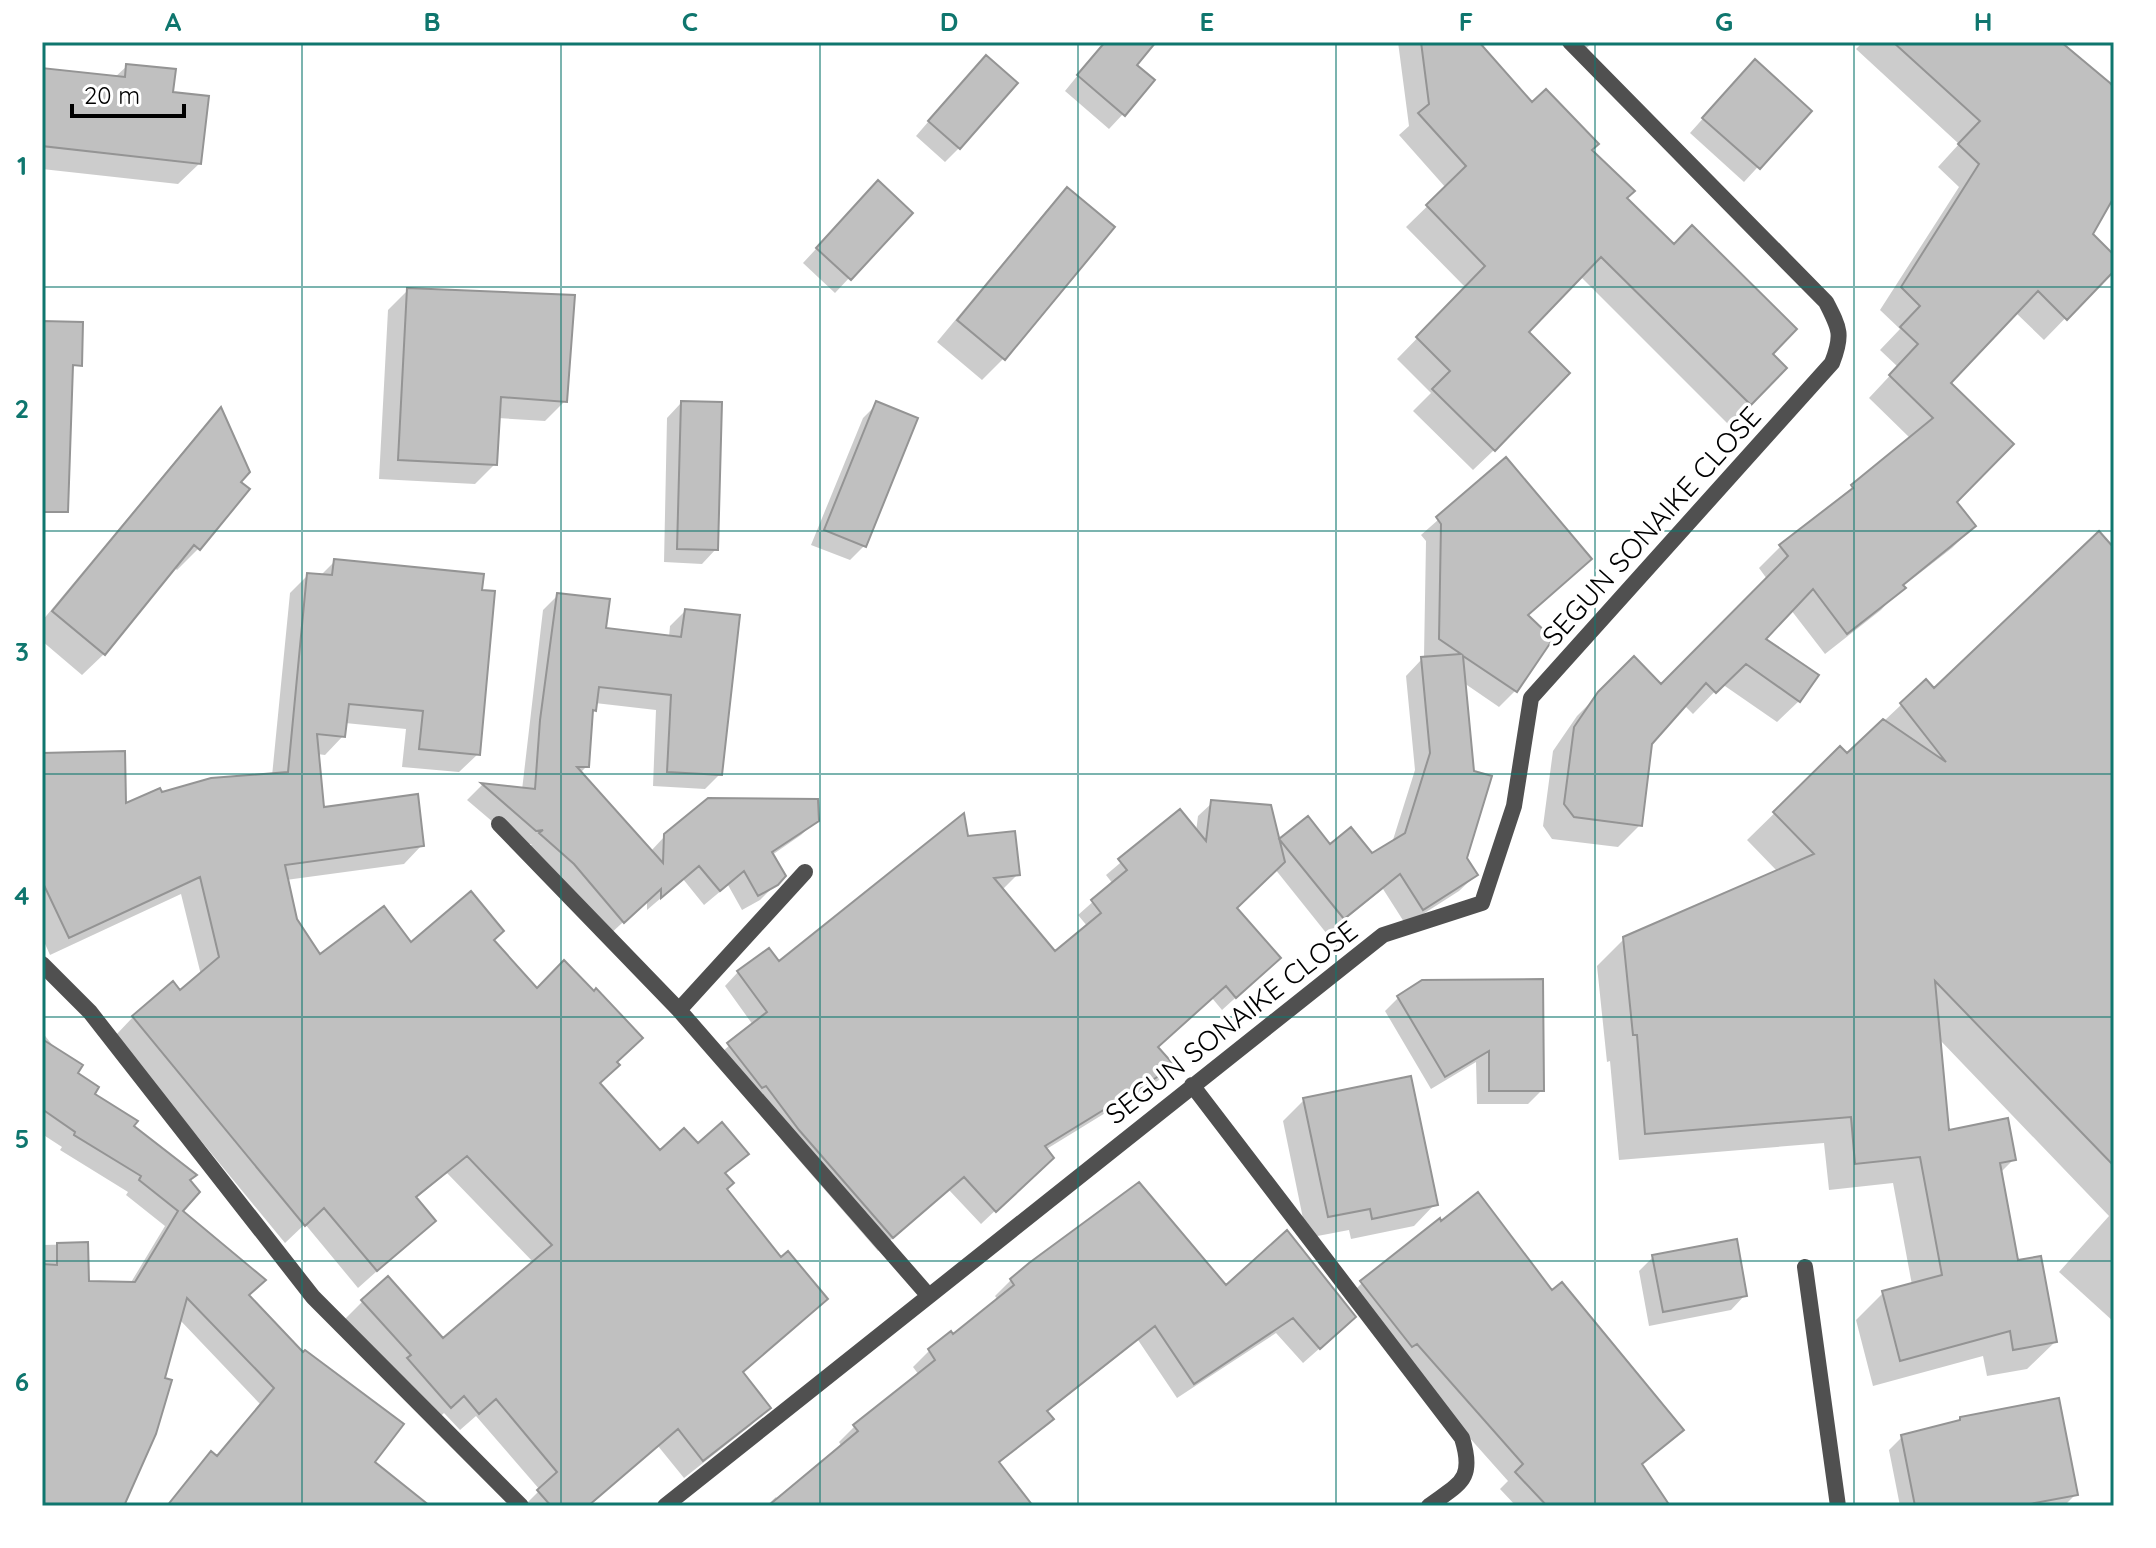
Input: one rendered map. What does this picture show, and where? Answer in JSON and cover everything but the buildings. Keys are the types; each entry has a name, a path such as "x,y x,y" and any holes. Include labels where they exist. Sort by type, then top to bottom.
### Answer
{"street":[{"name":"SEGUN SONAIKE CLOSE","path":"665,1506 1383,935 1482,903 1514,806 1531,698 1832,363 1840,343 1837,323 1826,302 1570,42"},
{"path":"499,824 679,1010 928,1295"},
{"path":"679,1010 805,872"},
{"path":"42,964 90,1012 313,1297 521,1506"},
{"path":"1192,1085 1462,1438 1467,1454 1467,1470 1460,1483 1429,1506"},
{"path":"1805,1267 1838,1506"}]}
